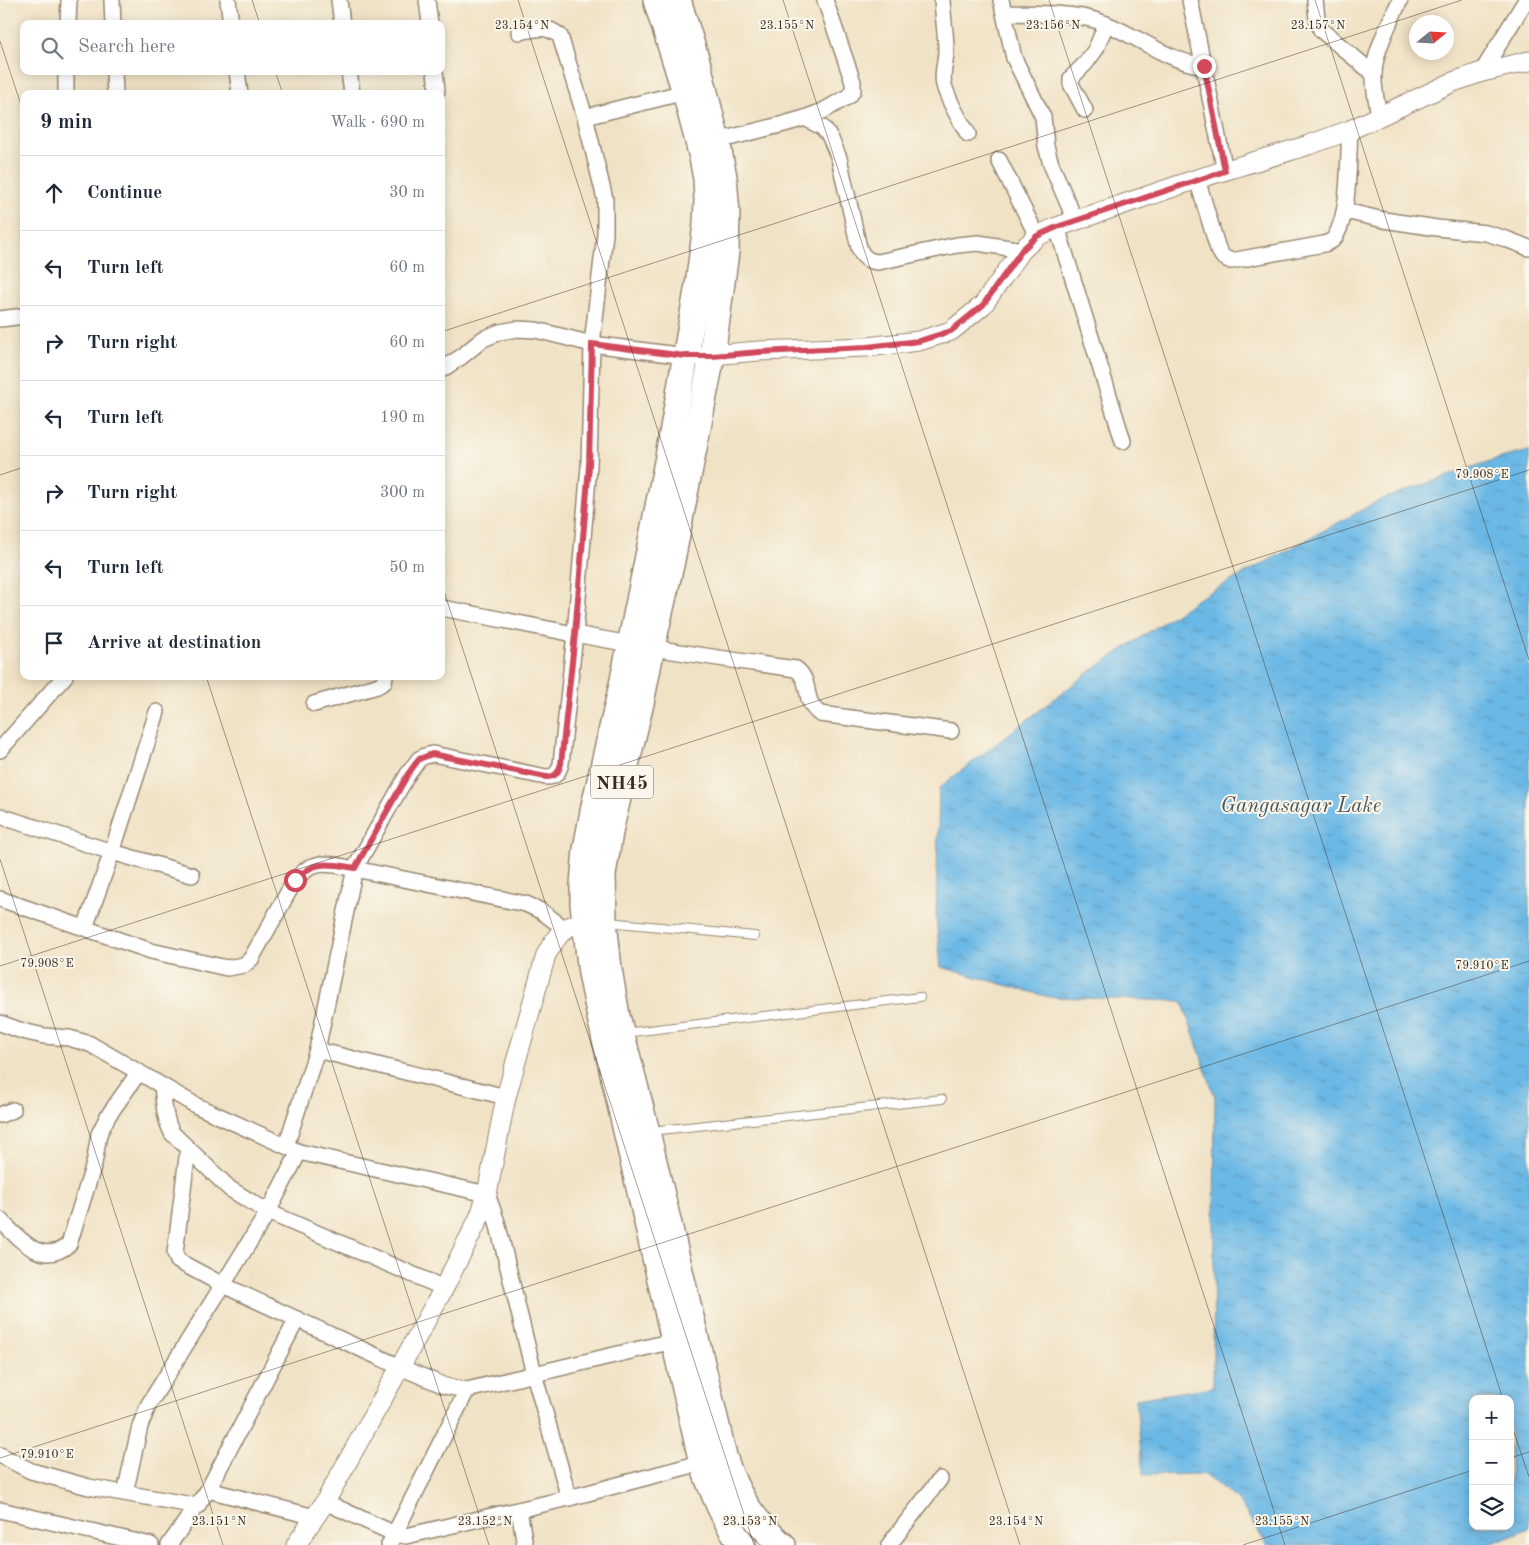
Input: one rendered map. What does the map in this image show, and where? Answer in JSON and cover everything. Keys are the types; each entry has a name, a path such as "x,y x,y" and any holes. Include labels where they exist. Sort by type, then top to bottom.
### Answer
{"highway":[{"name":"NH45","path":"641,645 668,458 698,285 706,225 707,200 702,157 685,92 656,0"},
{"name":"NH45","path":"678,0 699,68 724,177 726,252 712,356 672,564 641,645 622,685 594,806 586,850 583,885 584,924 600,1017 673,1341 713,1460 730,1476 742,1500 755,1518 783,1545"},
{"name":"NH45","path":"584,924 610,978 621,1034 647,1132 713,1460 715,1499 735,1543"}],"street":[{"path":"68,20 69,0"},
{"path":"112,0 113,20"},
{"path":"228,0 230,20"},
{"path":"339,0 342,20"},
{"path":"427,0 430,20"},
{"path":"717,141 805,118 823,111 849,96 853,90 854,82 825,0"},
{"path":"942,0 946,50 942,74 943,84 949,101 968,134"},
{"path":"1190,0 1225,171"},
{"path":"1315,0 1317,18 1321,30 1374,74"},
{"path":"1379,116 1374,74 1376,60 1400,0"},
{"path":"1482,72 1526,0"},
{"path":"1075,220 1051,164 1046,146 1043,117 1014,58 1003,6 1079,16 1106,24 1175,59 1204,66"},
{"path":"1085,110 1071,84 1071,78 1096,49 1106,24"},
{"path":"125,1493 140,1426 149,1404 268,1212 292,1149 317,1050 355,868 408,774 419,759 432,754 546,777 552,777 558,773 561,764 575,634 589,466 592,344 605,234 605,199 584,117 560,36 552,30 543,28 519,32"},
{"path":"445,367 483,339 500,332 517,329 536,330 592,344 685,356 867,347 919,341 951,331 983,305 1022,250 1037,236 1075,220 1350,130 1453,82 1482,72 1529,61"},
{"path":"66,75 66,90"},
{"path":"114,75 115,90"},
{"path":"238,75 239,90"},
{"path":"350,75 351,90"},
{"path":"435,75 437,90"},
{"path":"584,117 685,92"},
{"path":"805,118 823,128 830,137 839,158 859,248 862,256 869,261 878,262 957,245 978,243 1022,250"},
{"path":"1197,179 1218,249 1223,257 1231,261 1331,242 1336,236 1345,211 1350,130"},
{"path":"999,160 1037,236"},
{"path":"1345,211 1402,222 1486,233 1529,248"},
{"path":"1057,227 1123,441"},
{"path":"0,319 20,316"},
{"path":"445,609 575,634 796,670 802,674 812,708 820,714 951,731"},
{"path":"0,750 61,680"},
{"path":"314,704 377,686 384,680"},
{"path":"85,928 158,712"},
{"path":"0,816 192,876"},
{"path":"0,899 151,951 227,968 244,965 251,959 295,880 302,872 321,864 355,868 526,904 541,911 584,924"},
{"path":"296,1545 320,1510 400,1367 444,1288 480,1216 488,1194 506,1097 546,955 555,938 584,924"},
{"path":"0,1023 29,1033 69,1038 90,1044 196,1106 292,1149 488,1194"},
{"path":"317,1050 506,1097"},
{"path":"0,1220 28,1246 39,1252 55,1253 61,1251 69,1244 94,1164 100,1134 108,1116 139,1072"},
{"path":"162,1086 167,1123 172,1133 230,1190 268,1212 444,1288"},
{"path":"188,1149 175,1253 178,1261 297,1319 400,1367 446,1386 467,1390 673,1341"},
{"path":"488,1194 497,1222 534,1374 568,1498"},
{"path":"169,1545 208,1490 297,1319"},
{"path":"400,1540 467,1390"},
{"path":"0,1455 31,1471 89,1487 198,1506"},
{"path":"208,1490 320,1510 400,1540 713,1460"},
{"path":"889,1545 940,1479"},
{"path":"0,1510 151,1545"},
{"path":"518,1510 524,1545"}],"lane":[{"path":"584,924 755,936"},
{"path":"621,1034 920,997"},
{"path":"647,1132 942,1099"}],"water":[{"name":"Gangasagar Lake","path":"1529,451 1529,1528 1488,1545 1267,1545 1238,1500 1204,1474 1143,1475 1136,1399 1213,1387 1215,1097 1182,1001 1049,997 941,967 936,917 939,788 1088,673 1196,600 1380,500 1493,460"}],"route":[{"path":"295,880 302,872 321,864 355,868 408,774 419,759 425,756 432,754 546,777 552,777 558,773 561,764 575,634 589,466 592,344 685,356 712,356 867,347 919,341 951,331 983,305 1008,267 1037,236 1057,227 1225,171 1204,66"}]}
